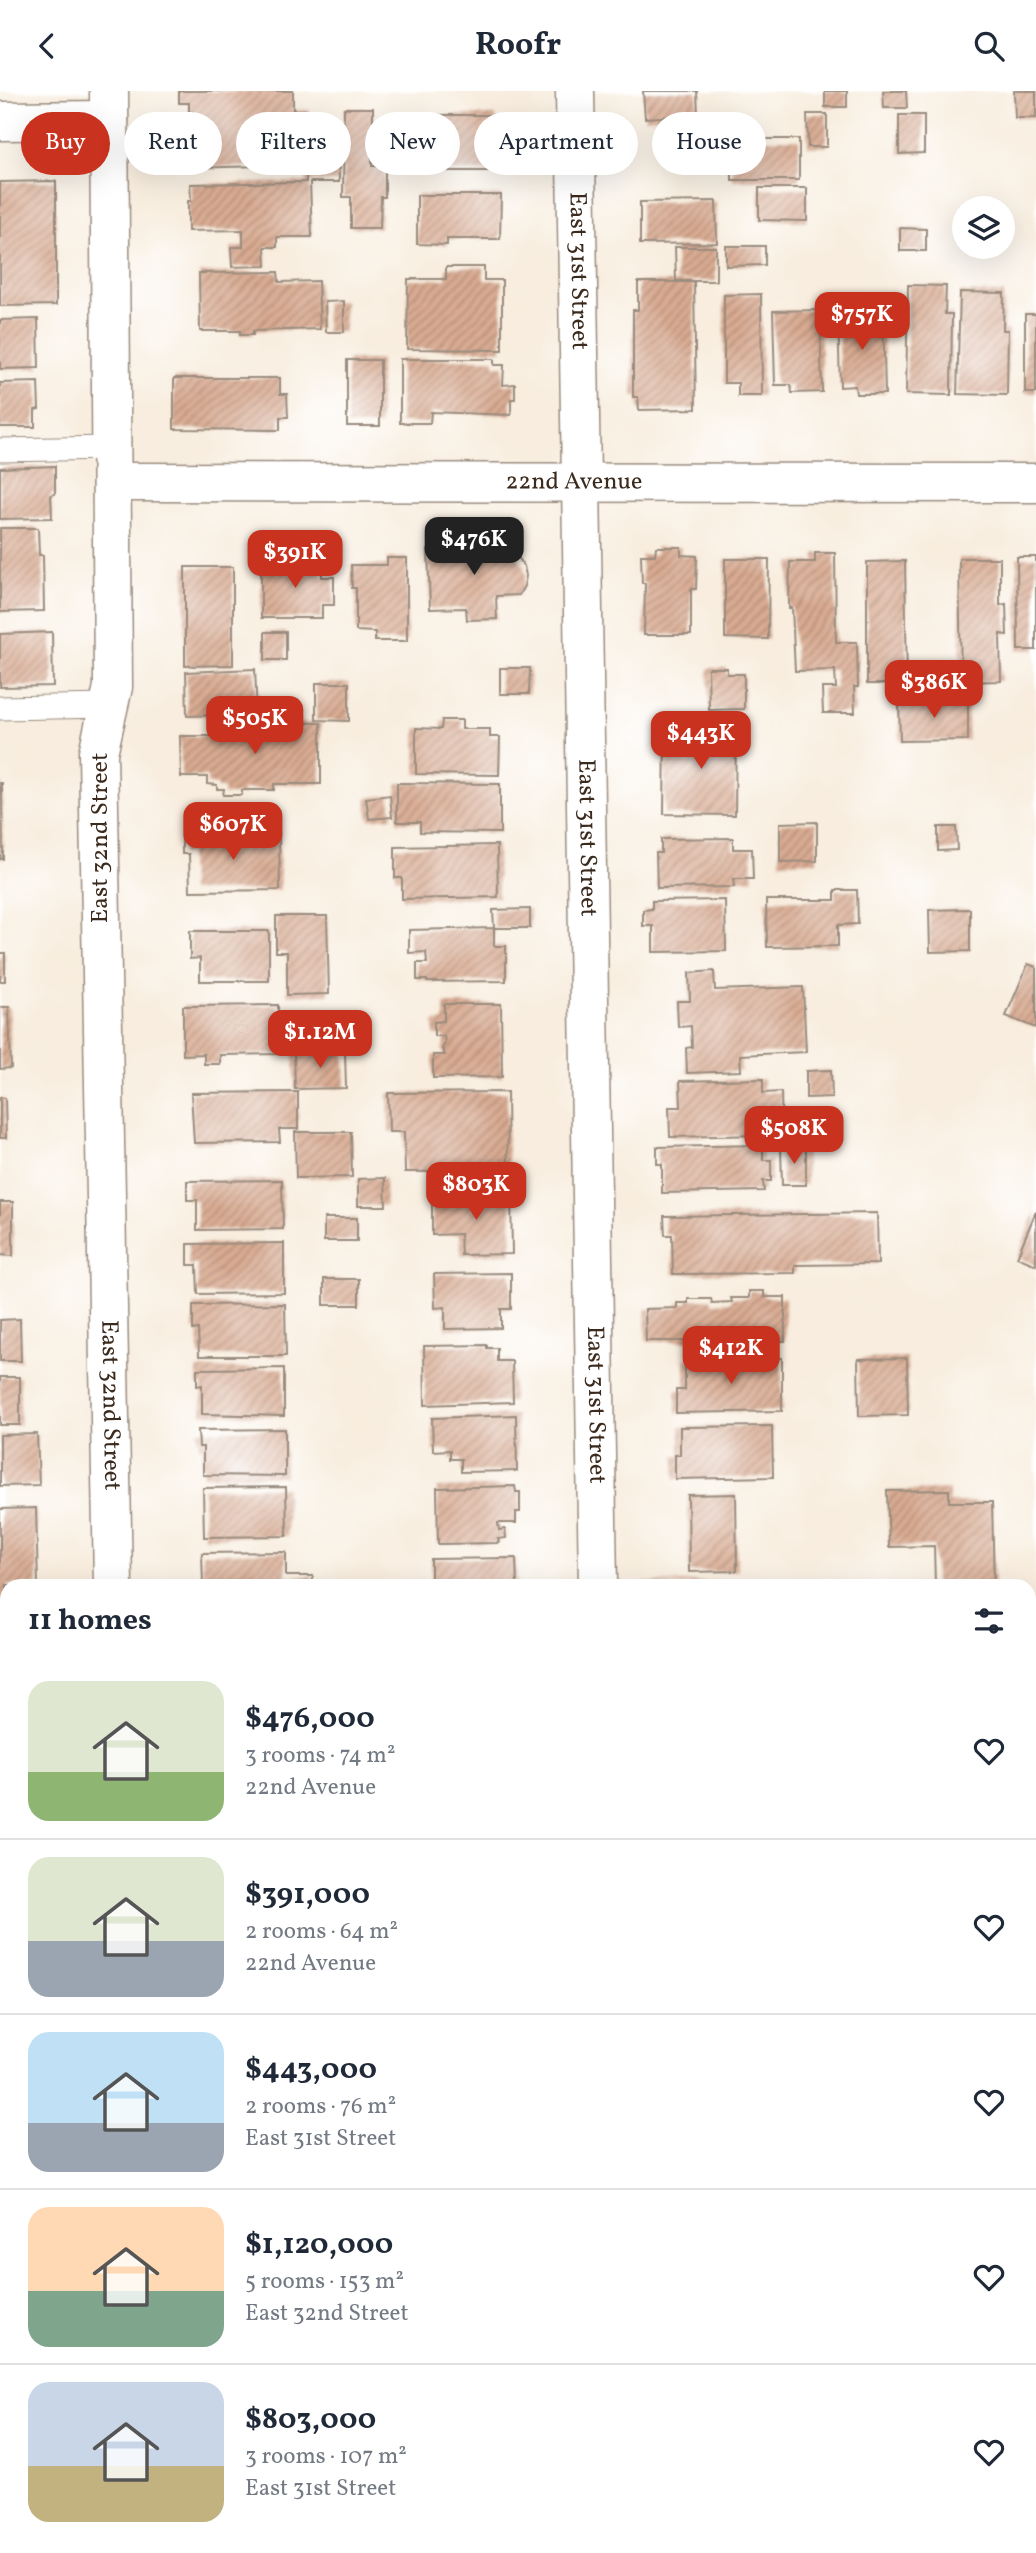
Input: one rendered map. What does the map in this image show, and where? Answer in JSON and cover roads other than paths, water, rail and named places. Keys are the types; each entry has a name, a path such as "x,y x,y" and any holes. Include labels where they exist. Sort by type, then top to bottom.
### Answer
{"street":[{"name":"East 31st Street","path":"575,91 598,1579"},
{"path":"0,121 109,105"},
{"name":"East 32nd Street","path":"109,105 113,687 98,753 113,1579"},
{"name":"22nd Avenue","path":"112,465 581,483 1036,482"}],"lane":[{"path":"0,450 112,465"},
{"path":"0,708 109,706"}]}
